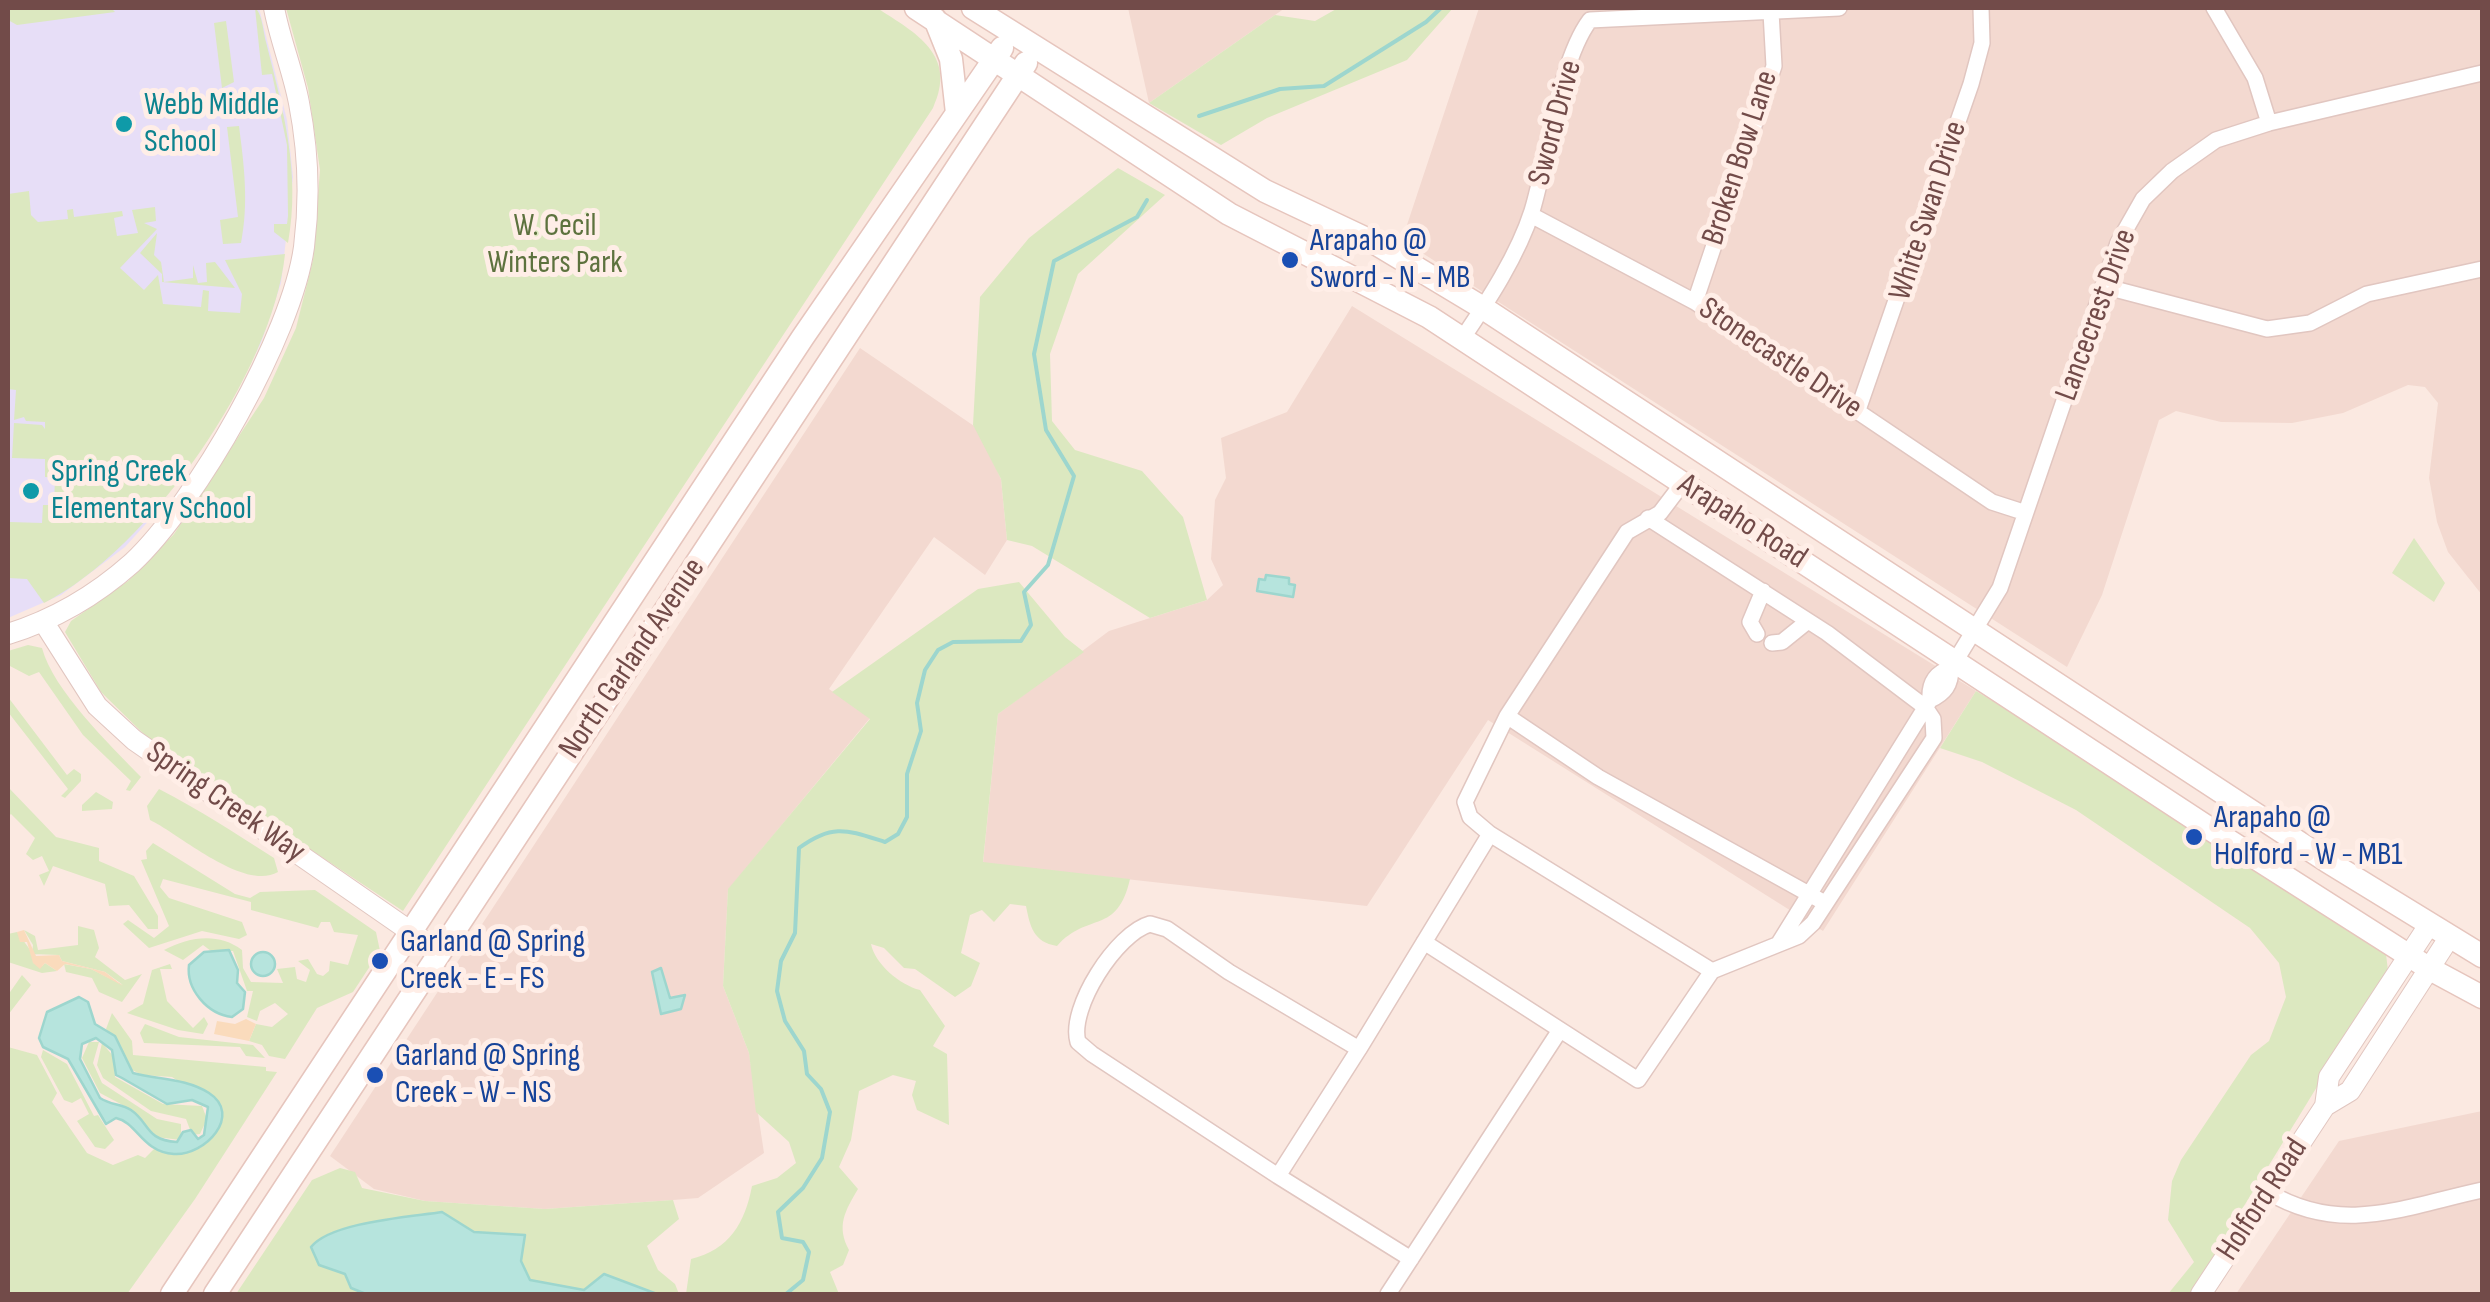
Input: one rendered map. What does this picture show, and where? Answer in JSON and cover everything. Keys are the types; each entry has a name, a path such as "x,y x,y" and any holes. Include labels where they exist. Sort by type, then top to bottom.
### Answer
{"main road":[{"path":"973,8 1036,48"},
{"path":"925,13 995,58"},
{"path":"925,13 952,59 956,112"},
{"name":"North Garland Avenue","path":"172,1294 1012,33"},
{"name":"North Garland Avenue","path":"215,1294 1036,48"},
{"name":"Arapaho Road","path":"1036,48 1265,191 1375,242 1483,308 2428,925 2482,956"},
{"name":"Arapaho Road","path":"995,58 1229,214 1360,278 1462,339 2409,956 2482,997"}],"street":[{"path":"8,634 43,621 90,594 150,544 245,403 286,316 304,248 306,157 299,100 274,8"},
{"name":"Sword Drive","path":"1462,339 1483,308 1531,215 1565,84 1582,31 1590,20 1839,8"},
{"name":"White Swan Drive","path":"1858,410 1971,84 1982,43 1981,8"},
{"path":"2214,8 2255,78 2269,123"},
{"name":"Broken Bow Lane","path":"1695,302 1774,66 1772,12"},
{"name":"Lancecrest Drive","path":"1956,660 2000,588 2118,243 2143,199 2172,170 2216,140 2269,123 2482,74"},
{"name":"Stonecastle Drive","path":"1531,215 1695,302 1992,502 2023,512"},
{"path":"2104,286 2267,328 2310,323 2366,294 2482,268"},
{"path":"1682,484 1660,512 1627,532 1507,716 1465,802 1470,817 1490,834 1712,971"},
{"path":"1424,942 1638,1080 1712,971 1799,936 1934,738 1928,703 1808,620 1648,518"},
{"path":"1757,634 1750,622 1763,591"},
{"path":"1772,643 1782,642 1808,620"},
{"name":"Spring Creek Way","path":"43,621 96,706 134,740 234,813 440,952"},
{"path":"1779,942 1928,703"},
{"path":"1507,716 1598,777 1825,903"},
{"path":"1278,1176 1490,834"},
{"path":"1358,1049 1228,972 1167,929 1150,924 1135,928 1121,940 1075,1017 1078,1042 1278,1176 1411,1259"},
{"name":"Holford Road","path":"2326,1106 2330,1078 2428,925"},
{"name":"Holford Road","path":"2201,1294 2326,1106 2350,1091 2449,938"},
{"path":"1388,1294 1560,1030"},
{"path":"2268,1192 2310,1214 2354,1217 2482,1190"}],"shaded area":[{"path":"8,8 259,8 287,120 293,177 281,283 261,343 231,400 153,516 125,547 61,595 8,618"},
{"path":"1128,8 1285,8 1149,103"},
{"path":"1479,8 2482,8 2482,595 2448,552 2437,522 2429,478 2438,403 2425,387 2408,385 2343,413 2292,423 2221,422 2176,411 2159,420 2102,595 2067,667 1402,240"},
{"path":"1352,306 1976,691 1823,931 1488,720 1367,906 983,863 998,714 1109,631 1207,600 1223,585 1211,559 1215,500 1226,478 1221,438 1287,412"},
{"path":"860,348 977,428 1001,479 1007,540 985,575 934,537 829,689 870,718 728,890 723,986 749,1053 764,1153 698,1198 545,1209 425,1201 374,1189 330,1156"},
{"path":"2482,1111 2482,1294 2236,1294 2339,1141"}],"green space":[{"path":"8,8 111,8 115,12 17,25 8,20"},
{"path":"255,8 262,22 288,141 292,191 288,243 274,232 274,224 287,224 287,145 272,74 262,75"},
{"name":"W. Cecil Winters Park","path":"286,8 877,8 929,48 940,74 933,108 403,911 159,749 101,692 65,632 71,621 128,581 174,534 264,398 296,328 313,260 320,170 308,88"},
{"path":"1338,8 1453,8 1407,60 1267,118 1221,145 1149,103 1275,15 1315,21"},
{"path":"226,21 234,82 222,88 214,23"},
{"path":"239,126 245,184 241,243 223,244 220,220 238,217 227,127"},
{"path":"1118,168 1165,195 1078,274 1050,354 1052,421 1075,450 1142,471 1183,517 1207,600 1150,618 1032,546 1007,540 1001,479 973,425 980,297 1029,238"},
{"path":"29,191 31,215 38,222 68,219 67,210 73,209 74,217 122,211 123,216 114,218 117,236 138,233 132,210 155,207 156,221 144,223 157,229 120,268 144,290 158,275 163,304 201,307 203,290 209,291 208,311 240,313 242,294 225,260 285,254 276,300 257,351 199,453 163,501 124,543 84,578 44,603 27,579 8,578 10,522 42,523 43,505 54,505 55,478 45,477 45,459 12,458 14,423 42,425 45,429 45,422 26,421 24,417 14,420 16,390 8,389 8,194"},
{"path":"157,233 154,255 161,262 164,282 193,278 193,265 198,283 207,282 206,263 215,262 235,288 162,282 162,274 140,253"},
{"path":"2414,538 2445,583 2434,602 2392,573"},
{"path":"1019,582 1065,637 1084,652 998,714 983,862 1130,879 1124,897 1109,916 1069,935 1057,946 1038,937 1026,906 1010,904 994,922 982,910 970,915 961,953 980,963 971,986 955,997 915,969 904,968 884,948 871,944 883,966 904,984 920,990 945,1026 933,1046 947,1054 949,1125 917,1110 912,1095 916,1081 893,1075 859,1091 851,1140 839,1167 858,1189 844,1219 843,1233 849,1250 843,1265 830,1272 839,1294 686,1294 691,1259 716,1249 733,1233 745,1212 752,1186 777,1178 796,1163 789,1142 756,1112 749,1053 723,986 728,889 870,719 832,692 978,589"},
{"path":"28,645 42,648 70,699 141,777 130,791 126,790 131,781 83,735 39,672 29,676 8,665 8,651"},
{"path":"1976,691 2080,753 2386,954 2388,971 2190,1294 2168,1294 2194,1262 2168,1220 2172,1181 2181,1160 2251,1055 2269,1041 2286,997 2279,963 2250,928 2076,810 1982,762 1940,748"},
{"path":"8,697 67,775 74,769 81,774 81,781 65,798 61,796 68,789 8,712"},
{"path":"8,787 56,837 99,848 99,861 134,876 158,916 158,929 148,929 129,905 109,906 105,884 53,866 44,886 39,875 49,871 42,856 33,860 26,854 35,838 11,814 8,817"},
{"path":"159,789 274,858 278,872 264,876 230,868 150,820 147,806"},
{"path":"96,792 113,802 112,809 82,811 82,805"},
{"path":"153,843 235,894 250,898 260,892 315,890 376,932 380,951 353,992 317,1008 285,1059 269,1056 262,1045 249,1041 256,1024 272,1027 288,1014 275,1003 260,1011 257,1021 247,1017 253,991 247,991 233,951 211,951 203,945 183,960 164,950 193,940 223,941 242,950 243,968 251,982 283,983 277,969 295,967 297,979 306,982 310,970 298,961 308,959 317,974 323,976 329,971 330,961 348,965 358,935 334,932 330,922 321,922 318,928 251,910 251,902 163,879 160,887 169,898 242,922 247,935 239,939 202,931 149,948 123,924 128,920 154,938 169,926 141,860 147,859 146,851"},
{"path":"78,926 94,930 99,948 95,957 125,980 142,974 122,1002 99,992 92,978 66,972 64,964 91,969 123,985 105,972 62,961 59,955 32,954 33,945 24,930 35,936 38,950 78,945"},
{"path":"17,932 42,966 45,963 57,971 42,973 8,962 8,934"},
{"path":"170,964 172,969 160,969 167,1001 193,1028 204,1017 208,1024 203,1034 127,1013 143,1004 152,970"},
{"path":"22,975 31,985 8,1015 8,995"},
{"path":"112,1013 132,1041 133,1055 266,1067 266,1071 277,1072 195,1199 127,1294 8,1294 8,1047 37,1055 57,1093 52,1102 87,1153 113,1165 138,1155 145,1158 154,1149 179,1152 200,1148 219,1123 221,1109 172,1077 142,1075 126,1067 121,1046 106,1029"},
{"path":"145,1024 179,1037 253,1045 265,1058 246,1056 240,1047 144,1043 140,1033"},
{"path":"89,1042 99,1042 93,1063 102,1083 157,1119 181,1124 181,1140 156,1137 132,1110 100,1093 82,1058"},
{"path":"102,1043 114,1057 115,1077 163,1104 202,1106 207,1119 200,1134 192,1135 186,1119 151,1111 103,1078 97,1065"},
{"path":"43,1050 67,1064 94,1116 98,1115 114,1140 105,1149 95,1147 77,1121 89,1114 81,1098 72,1103 64,1100 41,1057"},
{"path":"340,1168 355,1172 362,1188 425,1201 545,1209 673,1200 679,1219 647,1246 658,1270 675,1284 679,1294 584,1290 529,1280 521,1261 525,1235 474,1232 442,1213 374,1224 345,1274 351,1287 366,1294 236,1294 312,1180"}],"sand":[{"path":"24,930 36,956 59,955 62,961 105,972 123,986 91,969 65,964 57,971 45,963 40,969 33,963 27,942 20,942 17,932"},
{"path":"246,1019 256,1024 249,1041 214,1034 217,1021 235,1024"}],"water":[{"path":"1266,575 1289,578 1289,584 1295,585 1293,597 1257,591 1259,579 1265,580"},
{"path":"229,950 238,970 237,983 245,992 243,1009 232,1017 214,1011 200,999 189,974 189,965 204,952"},
{"path":"263,952 272,955 272,973 263,976 254,973 251,964 254,955"},
{"path":"661,968 670,998 685,995 681,1009 661,1014 652,972"},
{"path":"79,997 88,1002 95,1024 115,1036 133,1073 191,1085 219,1102 221,1122 216,1132 197,1148 174,1154 154,1148 123,1121 116,1118 106,1124 68,1059 43,1047 39,1038 47,1012","holes":["96,1038 112,1050 116,1075 167,1104 192,1100 208,1107 204,1135 198,1139 191,1130 183,1132 177,1142 167,1141 153,1134 131,1110 100,1098 80,1059 82,1044"]},
{"path":"442,1212 474,1232 525,1235 521,1261 530,1280 584,1290 604,1274 657,1294 366,1294 351,1288 345,1274 319,1265 311,1247 353,1226"}],"waterway":[{"path":"1199,116 1280,89 1324,86 1426,22 1441,8"},
{"path":"786,1294 803,1280 809,1252 803,1242 782,1238 778,1212 803,1188 822,1158 830,1112 821,1089 807,1074 804,1051 785,1021 777,991 781,961 795,933 799,848 831,832 850,832 885,842 898,834 907,817 907,774 921,731 917,703 925,670 938,650 953,642 1021,641 1031,625 1024,592 1048,565 1074,476 1046,430 1034,354 1054,261 1137,217 1147,200"}],"place":[{"name":"Webb Middle School","path":"124,124"},
{"name":"Arapaho @ Sword - N - MB","path":"1290,260"},
{"name":"Spring Creek Elementary School","path":"31,491"},
{"name":"Arapaho @ Holford - W - MB1","path":"2194,837"},
{"name":"Garland @ Spring Creek - E - FS","path":"380,961"},
{"name":"Garland @ Spring Creek - W - NS","path":"375,1075"}]}
